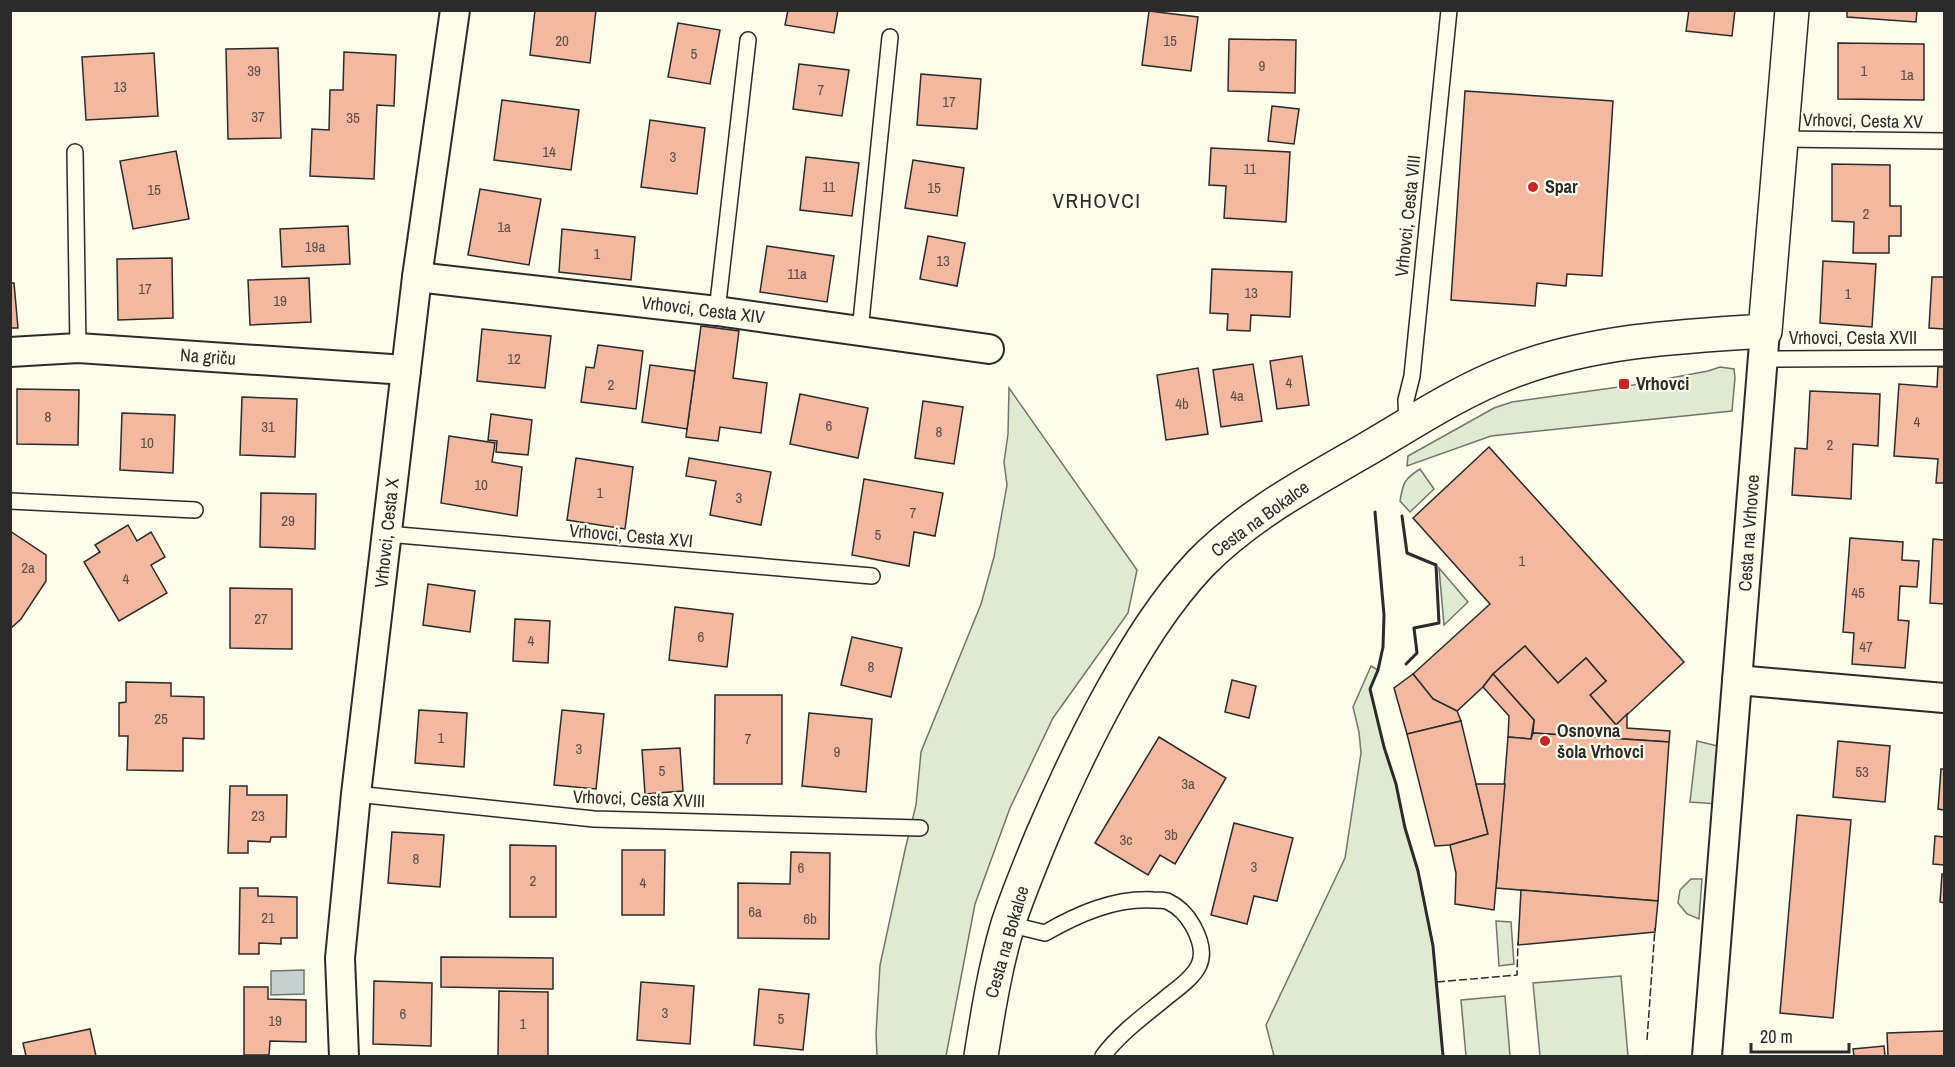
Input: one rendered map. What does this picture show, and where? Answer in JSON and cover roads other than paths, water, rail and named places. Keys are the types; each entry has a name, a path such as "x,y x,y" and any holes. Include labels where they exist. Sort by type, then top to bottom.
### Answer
{"street":[{"name":"Vrhovci, Cesta X","path":"344,1056 340,958 356,794 417,277 454,10"},
{"name":"Cesta na Vrhovce","path":"1707,1056 1792,10"},
{"name":"Vrhovci, Cesta XIV","path":"417,277 717,311 989,349"},
{"name":"Cesta na Bokalce","path":"981,1056 990,1001 1008,924 1029,866 1069,772 1131,657 1166,603 1202,562 1238,530 1298,488 1407,425 1486,382 1512,371 1574,353 1643,341 1764,345"},
{"name":"Na griču","path":"10,352 78,348 406,370"},
{"path":"1737,680 1944,698"}],"lane":[{"name":"Vrhovci, Cesta VIII","path":"1407,425 1406,400 1412,376 1449,10"},
{"path":"860,331 890,37"},
{"path":"717,311 748,40"},
{"name":"Vrhovci, Cesta XV","path":"1781,139 1944,141"},
{"path":"75,152 78,348"},
{"name":"Vrhovci, Cesta XVII","path":"1764,345 1944,358"},
{"path":"10,501 195,510"},
{"name":"Vrhovci, Cesta XVI","path":"387,534 872,576"},
{"name":"Vrhovci, Cesta XVIII","path":"356,794 594,819 920,828"},
{"path":"1008,924 1045,933 1063,922 1108,905 1144,900 1165,901 1181,910 1190,920 1199,936 1202,955 1199,966 1192,975 1131,1027 1103,1056"}],"place":[{"name":"Spar","path":"1533,187"},
{"name":"Vrhovci","path":"1624,384"},
{"name":"Osnovna šola Vrhovci","path":"1545,741"}],"district":[{"name":"VRHOVCI","path":"1097,201"}]}
